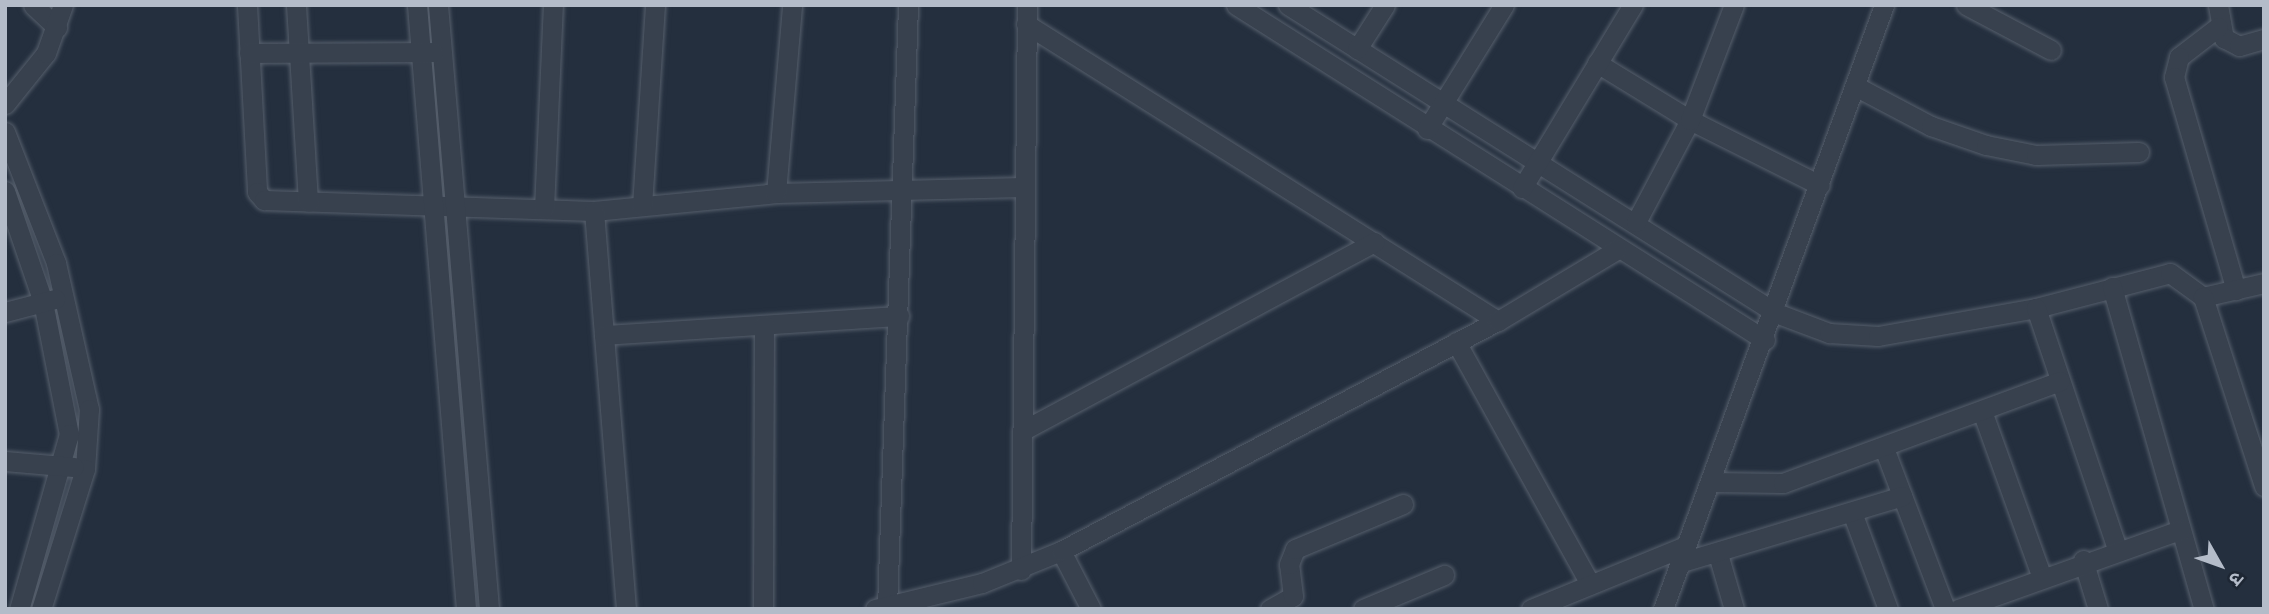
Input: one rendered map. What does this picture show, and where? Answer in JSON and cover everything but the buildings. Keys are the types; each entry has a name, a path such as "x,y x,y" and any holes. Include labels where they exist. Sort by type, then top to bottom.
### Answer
{"street":[{"path":"33,5 57,27"},
{"path":"5,104 46,53 63,5"},
{"path":"247,5 257,192 264,200 456,204 594,211 776,193 1023,187"},
{"path":"296,5 308,202"},
{"path":"417,5 436,205 466,609"},
{"path":"438,5 489,609"},
{"path":"544,209 552,5"},
{"path":"642,206 655,5"},
{"path":"776,193 792,5"},
{"path":"908,5 905,188 881,608 1021,570 1061,551 1498,321 1616,250"},
{"path":"1236,5 1616,250 1765,340"},
{"path":"1288,5 1445,100 1776,313 1829,332 1878,336 2036,308 2170,273 2203,297 2264,486"},
{"path":"1357,49 1385,5"},
{"path":"1427,129 1504,5"},
{"path":"1522,188 1633,5"},
{"path":"1636,222 1690,120 1734,5"},
{"path":"1663,609 1776,313 1884,5"},
{"path":"1966,5 2051,50"},
{"path":"2218,5 2218,27 2239,46 2264,39"},
{"path":"1021,570 1026,15"},
{"path":"1026,15 1498,321"},
{"path":"2218,27 2185,50 2174,77 2236,289"},
{"path":"249,53 442,51"},
{"path":"1597,63 1690,120 1820,185"},
{"path":"1855,86 1931,126 1986,145 2036,155 2139,152"},
{"path":"5,132 23,165 64,297 89,410 85,469 41,609"},
{"path":"5,191 43,302 66,408 64,466 19,609"},
{"path":"594,211 626,609"},
{"path":"1022,431 1374,242"},
{"path":"2203,297 2264,283"},
{"path":"2112,287 2204,609"},
{"path":"5,312 64,297"},
{"path":"2036,308 2117,548"},
{"path":"604,335 899,316"},
{"path":"763,609 764,325"},
{"path":"1456,342 1590,584"},
{"path":"1710,482 1783,483 2060,381"},
{"path":"1982,411 2041,575"},
{"path":"1884,448 1945,609"},
{"path":"5,461 85,469"},
{"path":"1531,609 1590,584 1682,554 1718,554 1853,514 1902,496"},
{"path":"1270,609 1293,596 1289,564 1295,549 1403,504"},
{"path":"1853,514 1888,609"},
{"path":"1958,609 2083,560 2180,530"},
{"path":"1061,551 1091,609"},
{"path":"1718,554 1734,609"},
{"path":"2083,560 2098,609"},
{"path":"1363,609 1444,575"}]}
